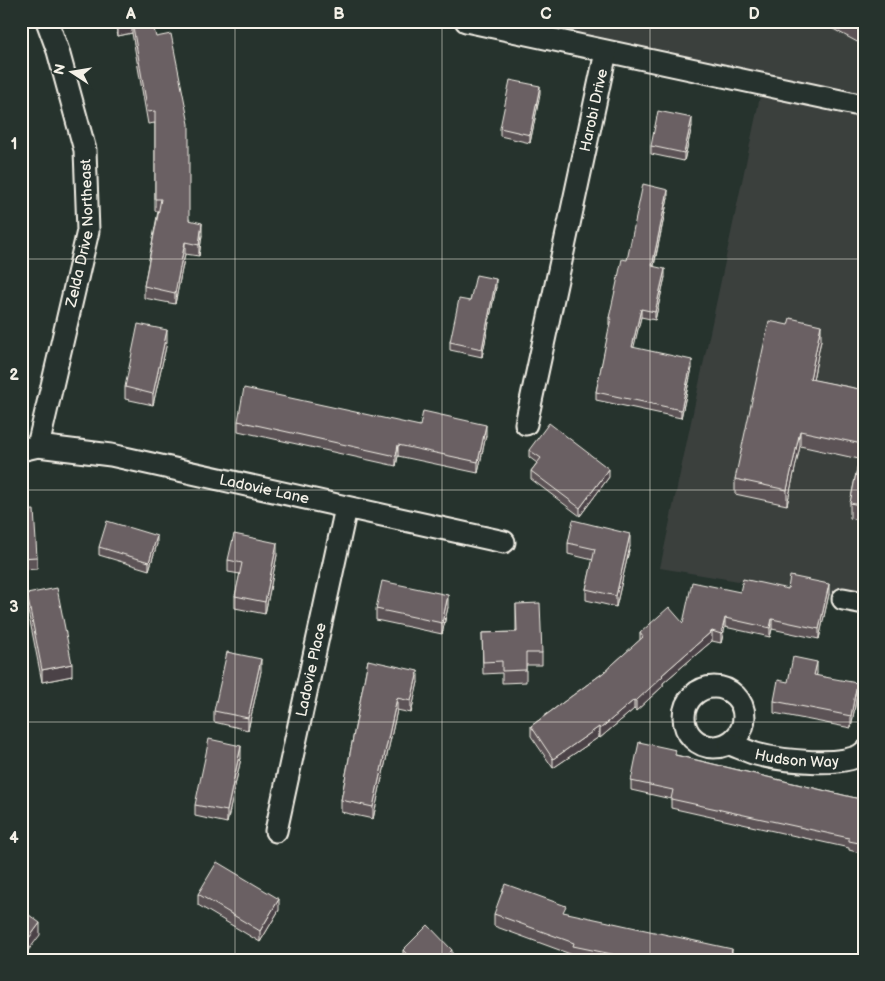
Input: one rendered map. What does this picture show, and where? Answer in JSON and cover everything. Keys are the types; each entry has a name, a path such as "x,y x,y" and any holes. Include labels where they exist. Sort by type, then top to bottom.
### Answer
{"street":[{"name":"Zelda Drive Northeast","path":"30,448 88,231 85,150 58,50 46,21"},
{"path":"466,21 606,52"},
{"name":"Harobi Drive","path":"526,424 606,52 864,106"},
{"name":"Ladovie Lane","path":"30,448 111,455 504,542"},
{"name":"Ladovie Place","path":"276,831 346,508"},
{"path":"843,599 864,603"},
{"name":"Hudson Way","path":"730,744 756,754 810,762 841,760 864,752"}],"shaded area":[{"path":"474,21 864,21 864,602 660,568 761,92"}],"building":[{"path":"117,21 131,21 118,25"},
{"path":"132,21 152,21 156,37 171,34 189,124 189,220 202,223 199,245 185,242 175,293 144,286 161,199 155,199 155,111 148,112"},
{"path":"847,21 864,21 864,24 861,29"},
{"path":"510,80 540,86 530,135 500,128"},
{"path":"658,111 692,118 684,153 651,146"},
{"path":"643,184 668,190 652,266 665,269 655,312 641,309 632,347 692,360 681,410 596,392 622,259 627,260"},
{"path":"476,275 496,279 482,349 450,342 459,299 470,301"},
{"path":"790,318 821,325 810,379 864,390 864,506 850,503 862,444 800,431 787,490 735,479 769,321 788,325"},
{"path":"138,324 167,330 153,394 125,387"},
{"path":"244,388 420,426 423,411 486,425 478,462 398,445 396,456 238,421"},
{"path":"549,423 609,469 580,508 531,471 541,458 529,450"},
{"path":"34,510 37,557 21,558 21,511"},
{"path":"573,520 630,534 616,596 586,589 595,549 568,543"},
{"path":"107,521 157,536 149,562 99,547"},
{"path":"234,534 277,543 265,602 235,596 242,563 228,560"},
{"path":"790,576 829,584 819,629 772,619 770,628 725,618 721,634 712,631 662,675 636,701 634,700 600,729 599,727 553,759 531,726 603,673 643,637 640,633 669,607 683,623 692,582 740,592 743,579 788,589"},
{"path":"382,581 448,595 442,623 376,609"},
{"path":"57,588 72,664 42,670 27,594"},
{"path":"540,603 542,653 526,653 526,670 502,671 502,661 483,662 482,633 517,632 516,604"},
{"path":"227,652 261,659 248,718 214,711"},
{"path":"793,657 817,662 814,675 857,683 851,716 774,701 778,680 788,682"},
{"path":"368,660 418,671 411,701 397,698 373,807 341,800"},
{"path":"209,739 241,746 227,811 195,805"},
{"path":"639,742 676,750 675,755 864,800 864,844 849,841 849,838 671,799 673,790 631,781"},
{"path":"217,862 279,899 260,931 198,894"},
{"path":"505,884 566,906 563,912 732,949 730,960 640,960 573,946 574,943 494,914"},
{"path":"21,909 40,923 21,949"},
{"path":"428,925 452,950 442,960 412,960 403,950"},
{"path":"763,956 779,960 763,960"}]}
